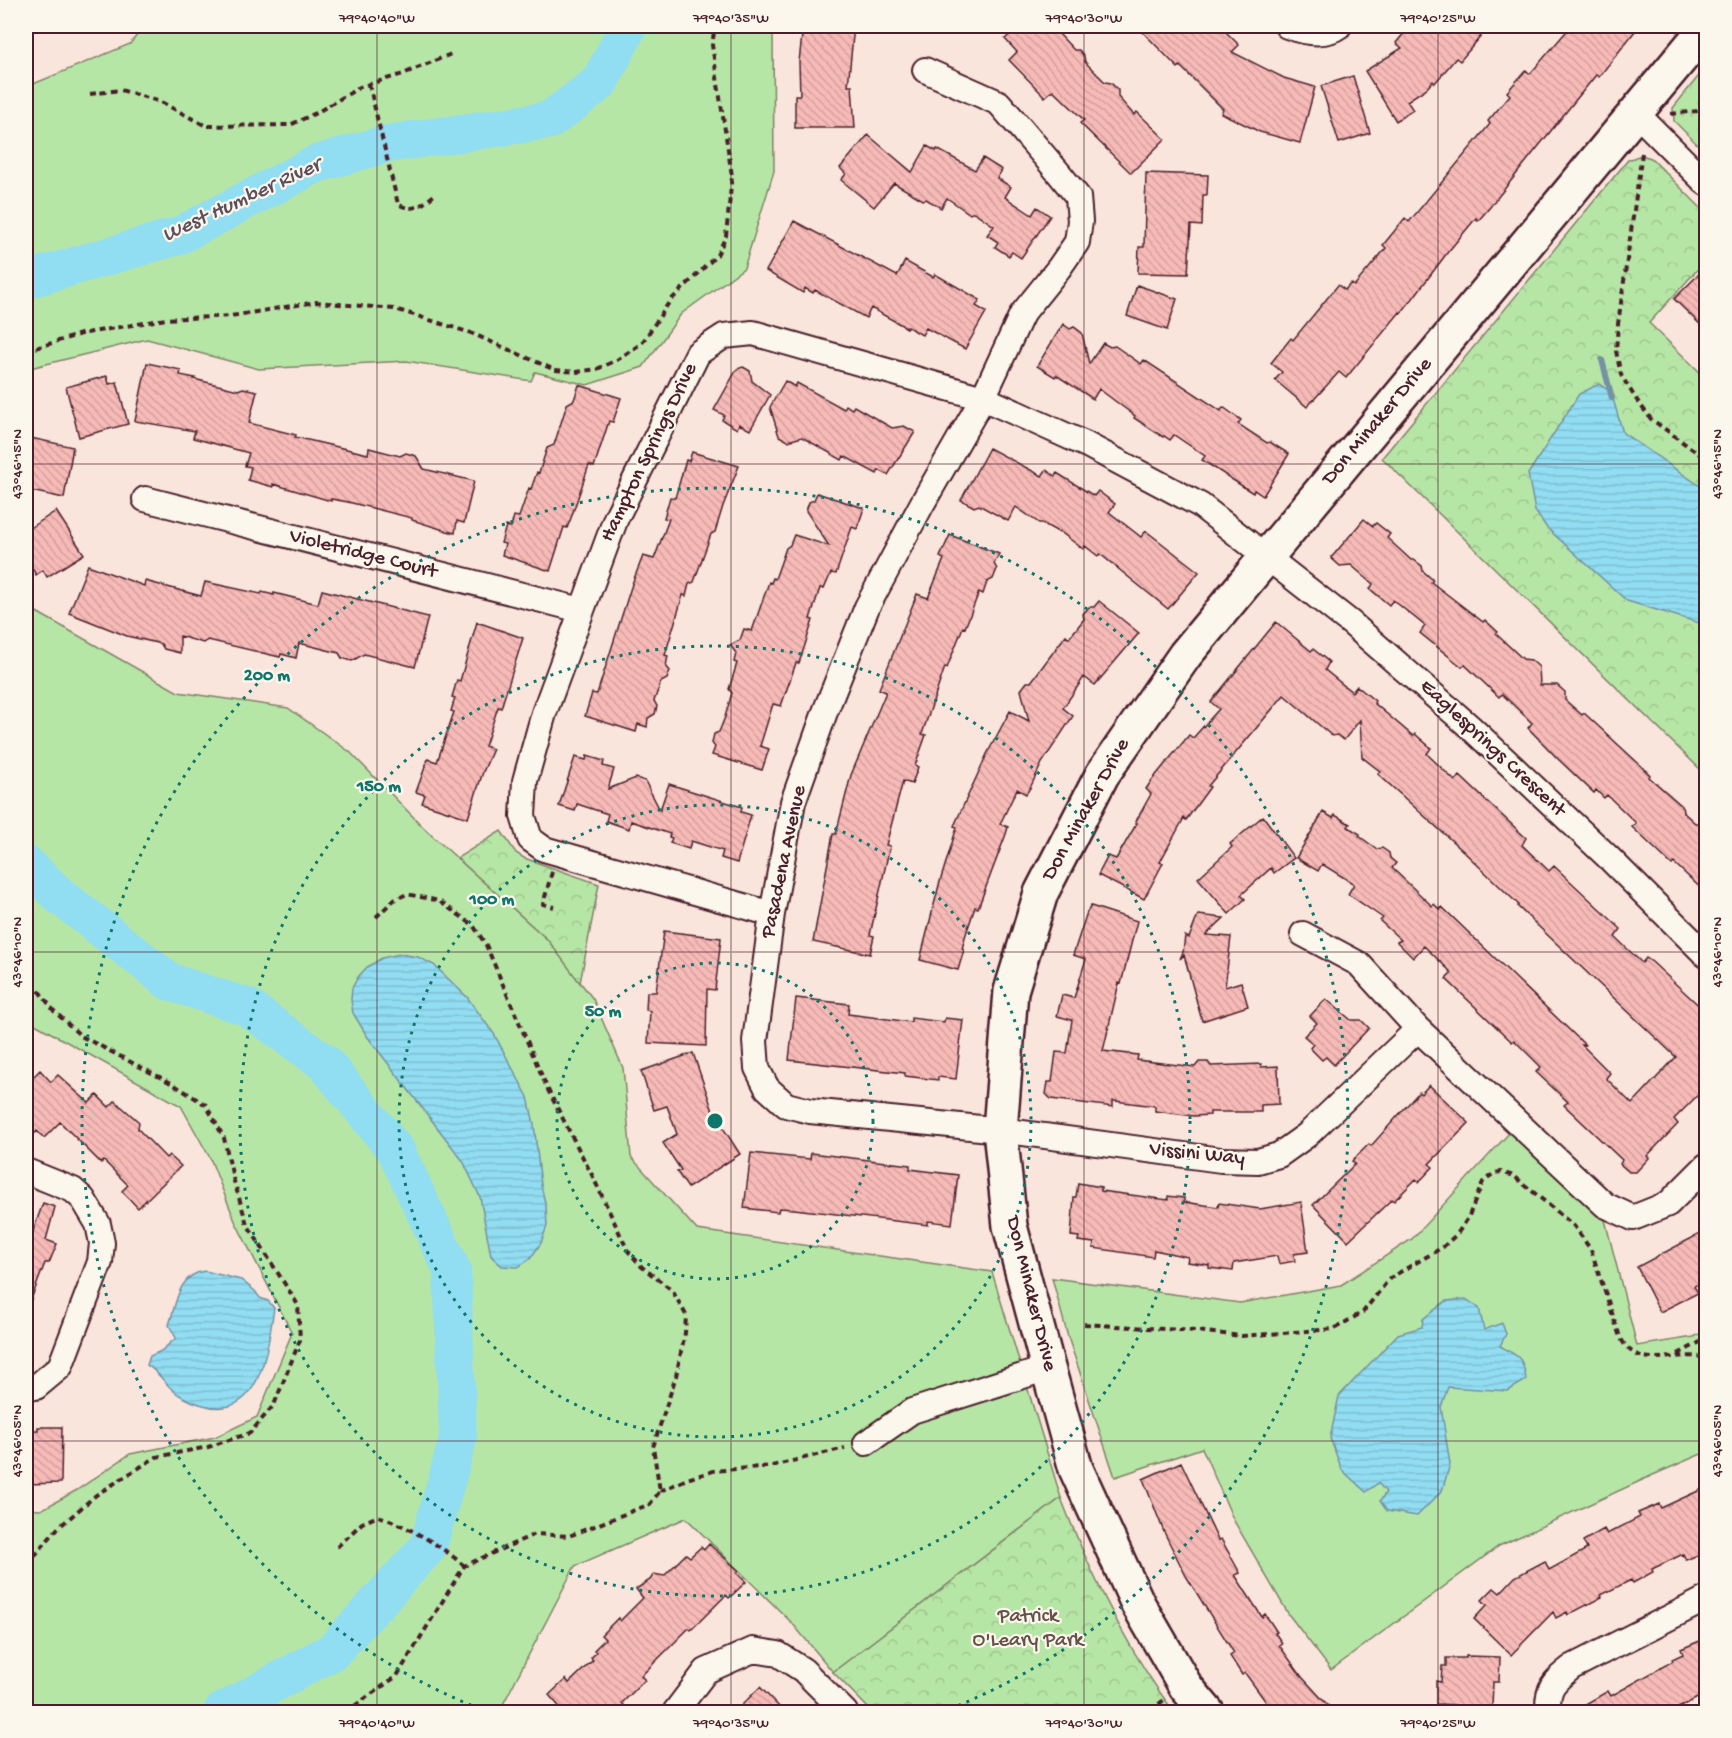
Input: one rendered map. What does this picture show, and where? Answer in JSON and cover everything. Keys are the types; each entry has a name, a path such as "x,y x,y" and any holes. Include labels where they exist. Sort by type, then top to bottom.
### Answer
{"street":[{"path":"1287,26 1304,32 1320,33 1339,26"},
{"name":"Don Minaker Drive","path":"1208,1713 1186,1687 1138,1604 1076,1468 1048,1368 1010,1226 1000,1130 1011,991 1041,893 1102,775 1185,655 1707,28"},
{"name":"Pasadena Avenue","path":"925,70 999,103 1078,197 1080,221 1077,242 1022,314 983,398 922,504 867,607 825,712 794,802 771,914 755,1041 757,1068 767,1088 786,1105 810,1111 1000,1130"},
{"path":"1636,113 1707,183"},
{"name":"Hampton Springs Drive","path":"771,914 544,849 530,839 523,816 525,781 544,713 581,610 616,518 698,353 724,336 753,333 983,398 1088,445 1200,505 1267,556"},
{"name":"Violetridge Court","path":"145,499 581,610"},
{"name":"Eaglesprings Crescent","path":"1267,556 1351,623 1469,726 1609,858 1707,955"},
{"path":"1303,934 1359,964 1418,1029 1605,1205 1633,1218 1668,1204 1707,1166"},
{"name":"Vissini Way","path":"1000,1130 1221,1160 1258,1161 1279,1155 1307,1135 1418,1029"},
{"path":"26,1171 73,1190 83,1199 98,1224 102,1243 100,1262 60,1367 36,1387 26,1387"},
{"path":"866,1443 912,1411 1048,1368"},
{"path":"1548,1713 1548,1697 1554,1682 1572,1667 1707,1599"},
{"path":"675,1713 705,1671 753,1650 778,1654 803,1670 845,1713"}],"path":[{"path":"26,351 92,332 166,319 231,316 316,302 395,309 471,333 555,370 576,372 597,369 617,360 642,343 670,301 717,255 726,236 732,176 712,45 714,26"},
{"path":"90,94 121,90 161,102 206,126 290,124 316,113 360,87 403,74 452,54"},
{"path":"369,84 398,204 409,208 421,205 434,195"},
{"path":"1671,114 1707,110"},
{"path":"1642,153 1617,324 1617,351 1621,375 1651,419 1707,459"},
{"path":"554,907 543,904 558,853"},
{"path":"376,917 394,900 407,894 439,901 473,925 486,945 548,1090 628,1251 642,1267 672,1290 686,1315 685,1333 676,1376 653,1447 660,1491"},
{"path":"26,974 54,1011 81,1036 173,1084 206,1105 224,1138 247,1224 298,1305 300,1340 274,1405 250,1433 208,1447 156,1457 96,1494 57,1529 26,1566"},
{"path":"1084,1324 1242,1336 1334,1329 1363,1312 1390,1278 1443,1247 1458,1234 1468,1218 1483,1182 1494,1173 1501,1172 1514,1176 1574,1226 1590,1250 1619,1334 1629,1351 1648,1358 1693,1355 1707,1358"},
{"path":"1675,1356 1707,1339"},
{"path":"346,1713 398,1676 464,1566 535,1534 569,1536 650,1504 660,1491 713,1471 772,1466 866,1443"},
{"path":"337,1546 362,1523 378,1516 394,1521 455,1557 464,1566"},
{"path":"1152,1713 1155,1707 1167,1698"}],"green space":[{"path":"144,26 775,26 773,35 774,171 744,268 681,314 643,367 587,385 535,372 531,381 406,361 259,369 147,339 26,369 26,87 130,44"},
{"path":"1706,67 1706,153 1674,121 1673,108"},
{"path":"1641,155 1651,158 1706,213 1706,260 1649,323 1706,378 1706,775 1382,458 1628,160"},
{"path":"26,606 178,692 288,708 350,752 428,832 548,940 593,999 623,1068 631,1157 697,1230 992,1272 1061,1498 833,1672 792,1623 686,1518 575,1566 499,1712 26,1712 26,1509 41,1510 77,1490 130,1454 215,1437 257,1417 292,1333 235,1221 210,1158 181,1106 26,1019"},
{"path":"501,831 516,853 524,858 599,884 580,983 548,940 457,858"},
{"path":"1511,1131 1605,1220 1637,1346 1694,1337 1706,1330 1706,1452 1499,1546 1331,1670 1289,1615 1234,1521 1202,1448 1115,1477 1068,1337 1052,1278 1240,1303 1341,1285 1412,1239"},
{"name":"Patrick O'Leary Park","path":"1061,1498 1110,1609 1140,1662 1174,1712 872,1712 833,1672"}],"water":[{"path":"1599,384 1611,392 1623,433 1706,490 1706,625 1627,601 1547,528 1535,511 1528,474 1579,394"},
{"path":"400,954 418,957 434,965 467,997 494,1034 528,1097 534,1124 547,1226 541,1243 530,1259 518,1267 502,1266 491,1256 480,1197 463,1161 367,1036 353,1013 352,988 358,977 367,967 382,958"},
{"path":"205,1271 241,1280 274,1308 267,1351 253,1388 241,1400 226,1407 206,1406 181,1396 147,1365 150,1356 161,1351 176,1338 169,1325 176,1299 184,1284 196,1273"},
{"path":"1466,1299 1479,1308 1484,1330 1502,1323 1506,1334 1500,1346 1519,1358 1524,1366 1526,1380 1508,1391 1448,1387 1441,1407 1450,1464 1442,1491 1417,1516 1387,1511 1380,1501 1386,1492 1378,1483 1366,1492 1342,1470 1330,1438 1339,1396 1398,1334 1422,1327 1423,1319 1446,1301"}],"building":[{"path":"803,26 854,26 848,86 852,86 855,128 795,128 795,95 800,95 799,62"},
{"path":"1019,26 1057,26 1058,33 1074,50 1079,50 1085,62 1105,82 1111,83 1118,90 1118,97 1134,115 1137,112 1165,139 1131,173 1080,123 1084,120 1053,90 1045,97 1009,60 1017,52 1005,39"},
{"path":"1137,26 1220,26 1239,45 1232,52 1284,78 1315,87 1300,143 1260,132 1221,113 1223,109"},
{"path":"1410,26 1468,26 1481,36 1460,61 1456,58 1435,83 1433,81 1427,88 1407,101 1413,110 1396,121 1365,71 1402,48 1396,43"},
{"path":"1571,26 1639,26 1599,77 1596,75 1478,221 1476,218 1346,378 1339,372 1307,407 1275,380 1282,372 1271,363 1338,285 1345,290 1351,283 1354,286 1386,248 1383,245 1405,218 1409,222 1490,124 1488,121 1510,95 1507,92 1526,70 1530,74"},
{"path":"1353,76 1370,133 1339,143 1321,86"},
{"path":"868,135 912,172 927,146 975,170 983,158 1002,170 997,178 1011,187 1005,197 1032,215 1037,207 1050,216 1021,258 1012,252 1009,256 995,247 998,242 987,235 994,226 974,212 970,214 947,198 941,208 894,183 874,207 841,180 846,174 840,168"},
{"path":"1146,173 1208,175 1207,195 1203,195 1202,226 1191,225 1188,274 1138,273 1139,247 1144,247"},
{"path":"794,221 897,276 905,261 933,277 935,274 980,300 976,306 986,312 965,349 926,328 922,335 871,308 866,318 815,290 813,293 805,288 803,293 766,271"},
{"path":"1707,266 1707,331 1674,299"},
{"path":"1137,285 1177,299 1167,330 1127,316"},
{"path":"1063,324 1070,329 1074,327 1082,333 1089,364 1103,343 1110,347 1115,346 1141,364 1144,360 1221,411 1223,407 1241,420 1238,424 1289,454 1263,496 1254,490 1253,493 1202,460 1205,456 1174,435 1170,440 1163,437 1134,418 1135,416 1099,389 1093,399 1056,375 1055,377 1037,366"},
{"path":"147,363 181,370 180,375 194,379 238,390 243,388 257,391 249,423 296,435 295,437 368,454 369,448 400,456 406,453 416,456 424,469 474,481 464,523 457,521 455,533 412,520 412,518 248,480 251,467 245,466 249,453 193,438 195,431 135,421"},
{"path":"743,367 750,371 752,381 770,395 750,430 739,424 737,429 722,420 724,415 714,410 737,369"},
{"path":"107,376 109,384 117,382 128,424 79,437 66,387"},
{"path":"785,381 795,387 797,383 844,409 846,405 852,409 854,406 892,428 904,426 915,432 888,475 879,470 877,474 844,456 842,460 802,437 788,441 779,436 770,407"},
{"path":"579,385 621,398 613,422 609,421 594,467 589,465 567,528 564,527 550,571 502,555 505,544 501,543 506,526 511,527 514,516 519,517 529,488 531,489 537,472 539,473 547,448 554,445 567,404 574,400"},
{"path":"26,437 73,447 64,498 26,490"},
{"path":"989,448 1042,476 1046,470 1055,476 1057,473 1094,496 1098,491 1115,504 1109,512 1141,537 1146,531 1199,572 1168,609 1100,554 1098,556 1085,546 1083,549 1059,531 1039,523 1016,507 1008,521 979,505 974,507 961,500"},
{"path":"692,452 739,466 694,582 689,584 686,596 683,595 665,655 668,656 666,666 670,671 667,679 661,682 654,701 657,706 655,714 648,718 647,727 638,724 636,732 585,716 592,693 597,694 643,556 654,559 669,519 664,518 670,497 675,498 686,460 689,461"},
{"path":"817,493 864,508 857,529 852,527 836,574 831,573 824,589 820,588 804,648 799,663 796,663 781,706 773,704 760,746 769,749 762,770 712,755 715,747 712,743 714,734 719,732 725,717 732,693 729,689 737,663 734,662 736,653 730,645 740,640 744,629 752,631 769,582 775,579 786,548 790,545 794,535 829,546 806,511 809,502 814,500"},
{"path":"56,511 84,554 47,577 43,570 36,575 26,558 26,531"},
{"path":"1364,519 1373,526 1376,523 1390,534 1387,538 1411,560 1422,566 1423,571 1433,580 1431,582 1483,622 1485,620 1498,632 1496,634 1523,659 1531,660 1539,667 1540,685 1557,685 1565,692 1565,700 1582,715 1584,713 1637,762 1650,775 1649,777 1682,806 1683,812 1695,823 1700,823 1707,829 1707,894 1632,827 1636,823 1607,795 1604,798 1596,790 1594,793 1558,759 1528,728 1532,723 1502,694 1499,697 1465,665 1462,667 1420,633 1425,626 1393,600 1389,605 1370,589 1373,584 1351,565 1340,566 1331,558"},
{"path":"950,535 999,554 994,564 997,569 993,579 987,582 983,594 979,592 947,668 945,667 922,734 926,735 915,766 918,767 912,784 903,781 886,845 890,846 870,935 874,936 870,954 813,942 833,834 836,834 851,775 886,692 879,689 917,594 928,598 944,559 940,557"},
{"path":"88,565 144,586 145,581 201,596 205,582 261,594 262,592 274,595 274,593 318,604 322,590 428,617 415,667 364,654 352,661 342,658 339,653 299,643 296,658 281,654 280,657 208,640 203,643 180,636 180,653 164,649 161,644 127,636 69,613"},
{"path":"1099,601 1139,633 1095,685 1084,677 1063,708 1073,716 1042,763 1030,788 1026,794 1017,789 1000,824 1008,827 1006,834 978,908 975,907 965,937 958,970 920,960 957,827 954,826 987,754 1010,711 1029,721 1021,690 1027,682 1031,682 1066,635 1069,638 1084,619 1083,614 1089,607 1094,607"},
{"path":"477,622 523,638 501,708 498,707 485,746 493,749 468,818 422,803 425,795 416,792 428,759 437,762 454,712 451,711 455,698 452,697 457,680 460,681"},
{"path":"1276,622 1311,651 1313,649 1329,662 1325,670 1352,692 1357,686 1413,736 1415,734 1431,748 1427,754 1455,781 1460,776 1526,838 1522,845 1549,871 1554,866 1621,929 1615,937 1642,963 1646,958 1652,962 1707,1013 1707,1086 1674,1119 1678,1124 1647,1156 1649,1158 1636,1172 1629,1172 1620,1164 1622,1160 1564,1105 1568,1102 1536,1072 1541,1067 1446,979 1452,973 1424,946 1413,958 1397,942 1401,940 1380,921 1383,918 1348,894 1354,884 1322,864 1318,871 1296,858 1323,812 1333,818 1335,815 1350,824 1348,827 1360,834 1359,836 1377,849 1382,848 1389,853 1390,858 1396,863 1392,868 1432,906 1434,904 1440,910 1442,907 1585,1045 1582,1045 1610,1073 1606,1078 1632,1104 1676,1057 1518,907 1518,904 1463,851 1378,774 1381,772 1362,757 1360,720 1344,740 1337,735 1332,736 1284,695 1208,786 1210,787 1186,820 1184,818 1160,862 1163,863 1144,899 1098,875 1108,856 1116,859 1137,823 1135,823 1151,794 1146,789 1152,780 1189,735 1193,738 1219,709 1211,702"},
{"path":"587,756 604,761 603,766 614,769 608,789 636,778 645,781 660,810 669,784 742,807 741,812 751,815 737,863 721,858 723,851 691,841 689,849 670,843 672,838 669,837 670,834 631,821 629,829 606,821 608,814 577,804 575,811 559,806 575,757 586,760"},
{"path":"1263,816 1294,858 1274,873 1271,868 1241,895 1245,899 1229,914 1198,878 1232,847 1230,844"},
{"path":"1091,906 1137,921 1103,1051 1138,1055 1137,1060 1195,1067 1199,1062 1208,1062 1211,1066 1261,1064 1261,1067 1278,1066 1279,1104 1261,1105 1261,1112 1210,1112 1210,1115 1194,1116 1155,1111 1155,1106 1115,1101 1113,1101 1113,1107 1051,1099 1046,1094 1048,1082 1052,1082 1056,1052 1067,1053 1072,1020 1057,1016 1062,995 1074,998 1086,959 1073,955"},
{"path":"1198,915 1224,918 1206,935 1231,937 1225,987 1241,982 1248,1006 1202,1021 1184,955 1180,959 1185,936 1189,938"},
{"path":"664,931 721,938 715,990 707,989 706,1046 648,1043 650,1011 646,1010 647,992 656,992"},
{"path":"796,998 849,1004 848,1014 911,1022 911,1018 944,1022 945,1018 963,1020 956,1079 938,1077 938,1080 905,1076 905,1073 789,1060"},
{"path":"1326,999 1351,1020 1361,1020 1369,1028 1334,1065 1326,1057 1322,1060 1310,1048 1313,1044 1304,1036 1317,1023 1310,1016"},
{"path":"693,1053 714,1114 740,1154 688,1188 677,1172 681,1170 663,1143 677,1134 667,1106 654,1110 641,1071"},
{"path":"40,1070 51,1082 58,1075 89,1103 97,1095 109,1107 115,1101 139,1122 138,1129 166,1158 169,1155 181,1166 138,1208 122,1191 128,1185 104,1161 101,1163 60,1122 44,1138 37,1131 26,1142 26,1084"},
{"path":"1429,1085 1469,1123 1429,1164 1433,1167 1419,1182 1416,1179 1348,1241 1313,1205 1355,1164 1352,1161 1369,1144 1371,1146 1419,1092 1421,1094"},
{"path":"751,1153 810,1159 811,1153 910,1165 910,1169 958,1175 952,1224 928,1221 928,1225 794,1209 779,1208 778,1212 744,1208"},
{"path":"1078,1183 1101,1187 1101,1191 1168,1200 1168,1196 1184,1198 1184,1202 1218,1207 1219,1203 1260,1209 1301,1202 1308,1252 1294,1254 1295,1261 1279,1264 1277,1256 1234,1263 1233,1271 1209,1268 1209,1265 1187,1262 1188,1257 1154,1250 1153,1257 1093,1248 1094,1243 1078,1241 1079,1237 1071,1236 1074,1197 1076,1197"},
{"path":"43,1203 55,1207 46,1240 57,1244 49,1263 45,1263 27,1310 26,1231 32,1234"},
{"path":"1707,1230 1707,1280 1694,1286 1698,1293 1660,1312 1637,1267"},
{"path":"38,1427 62,1427 61,1483 26,1484 26,1430 38,1430"},
{"path":"1181,1462 1218,1540 1221,1539 1240,1573 1235,1575 1262,1617 1265,1614 1277,1632 1275,1633 1282,1643 1279,1645 1302,1677 1335,1713 1274,1713 1245,1673 1242,1675 1230,1656 1234,1653 1186,1576 1164,1532 1143,1479"},
{"path":"1707,1487 1707,1551 1686,1560 1683,1554 1652,1569 1653,1572 1633,1583 1631,1580 1601,1595 1602,1597 1568,1615 1567,1612 1556,1618 1553,1612 1511,1655 1474,1619 1487,1605 1482,1600 1494,1588 1500,1593 1515,1577 1545,1561 1549,1570 1587,1549 1583,1541 1604,1529 1607,1534 1640,1517 1638,1513 1659,1504 1661,1508"},
{"path":"709,1544 739,1571 737,1573 746,1582 729,1598 726,1595 691,1630 689,1628 641,1676 645,1680 622,1703 631,1713 565,1713 549,1695 566,1679 569,1683 593,1660 591,1658 596,1652 594,1650 605,1639 601,1635 618,1618 620,1621 643,1598 636,1589 650,1580 654,1574 664,1576 686,1554 690,1557 701,1547 704,1550"},
{"path":"1707,1638 1707,1693 1669,1713 1570,1713 1608,1691 1611,1696 1673,1661 1672,1659 1683,1654 1681,1649"},
{"path":"1466,1656 1500,1657 1499,1682 1493,1682 1492,1708 1436,1704 1436,1681 1441,1682 1442,1666 1446,1666 1446,1658 1466,1658"},
{"path":"760,1687 785,1713 734,1713"}],"waterway":[{"name":"West Humber River","path":"26,280 178,236 316,164 386,144 550,120 599,83 627,26"},
{"path":"1602,360 1612,398"},
{"name":"West Humber River","path":"26,864 60,896 170,982 247,1007 325,1063 396,1151 452,1270 458,1439 428,1547 333,1651 222,1712"}]}
